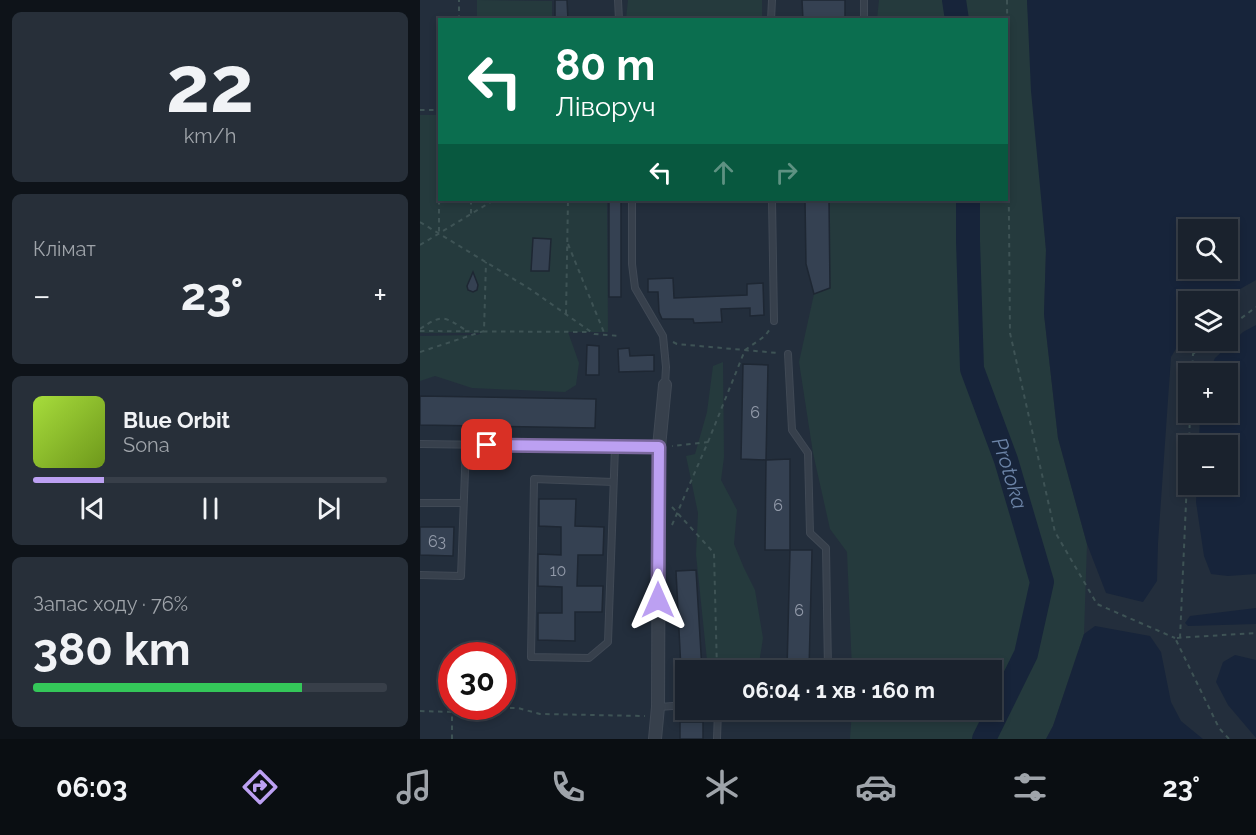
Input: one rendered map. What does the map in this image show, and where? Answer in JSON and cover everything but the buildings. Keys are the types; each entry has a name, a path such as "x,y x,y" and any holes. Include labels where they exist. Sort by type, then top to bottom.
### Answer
{"street":[{"path":"655,739 659,447 664,385"}],"lane":[{"path":"618,0 619,18"},
{"path":"771,18 772,0"},
{"path":"864,0 864,18"},
{"path":"632,201 632,264 635,288 663,336 666,367 664,385"},
{"path":"772,201 774,321"},
{"path":"788,354 792,430 808,453 810,533 826,548 828,660"},
{"path":"420,444 659,447"},
{"path":"420,575 461,576 466,445"},
{"path":"613,482 534,479 531,657 589,658 608,642 615,447"},
{"path":"420,503 463,503"},
{"path":"657,711 675,707"},
{"path":"717,739 718,720"}],"path":[{"path":"459,0 459,18"},
{"path":"1007,0 1007,18"},
{"path":"420,110 438,110"},
{"path":"1008,111 1010,333 1055,532 1097,604 1175,638 1256,633"},
{"path":"439,201 439,234"},
{"path":"471,201 471,214"},
{"path":"420,245 492,201"},
{"path":"566,314 568,201"},
{"path":"420,222 530,289 594,334 620,336"},
{"path":"567,242 605,335"},
{"path":"484,331 486,262"},
{"path":"1238,321 1256,307"},
{"path":"420,330 431,321 446,318 467,331"},
{"path":"670,531 746,350 765,336 774,321"},
{"path":"420,330 591,332"},
{"path":"420,352 484,331"},
{"path":"663,336 677,344 788,354"},
{"path":"659,447 708,442"},
{"path":"658,491 714,553 717,660"},
{"path":"1180,638 1186,495"},
{"path":"1175,638 1219,728 1228,739"},
{"path":"516,708 540,714 657,711"},
{"path":"420,711 438,712"},
{"path":"452,720 452,739"}],"green space":[{"path":"477,0 552,1 552,18 477,18"},
{"path":"628,0 762,0 762,18 626,18"},
{"path":"879,0 1027,0 1046,250 1044,314 1058,438 1087,544 1084,634 1053,726 1046,739 850,739 851,720 1002,720 1002,660 852,660 847,552 830,529 813,453 799,362 814,294 830,288 829,201 1008,201 1008,18 877,18"},
{"path":"420,115 438,115 438,201 607,201 608,332 568,332 579,363 576,385 565,392 472,388 435,376 420,381 420,336 482,333 420,333"},
{"path":"723,362 724,457 721,480 737,510 734,544 755,590 763,638 760,660 707,660 696,554 698,513 686,456 695,454 707,412 713,366"}],"water":[{"path":"1027,0 1256,0 1256,280 1237,291 1178,291 1178,345 1171,357 1157,581 1143,602 1106,593 1087,544 1058,438 1044,314 1046,250 1031,91"},
{"path":"1256,325 1256,574 1228,576 1211,574 1204,556 1196,495 1238,495 1238,435 1199,435 1200,423 1238,423 1238,363 1213,363 1223,351 1238,351 1238,337"},
{"path":"1256,608 1256,624 1188,626 1185,623 1190,616"},
{"path":"1095,626 1150,636 1161,652 1171,702 1181,721 1203,739 1046,739 1053,726 1084,634"},
{"path":"1235,655 1256,660 1256,738 1228,705 1216,682 1223,662"}],"waterway":[{"name":"Protoka","path":"954,0 957,18"},
{"name":"Protoka","path":"968,201 972,369 1006,460 1042,582 1026,654 984,739"}],"route":[{"path":"487,445 659,447 658,600"}]}
